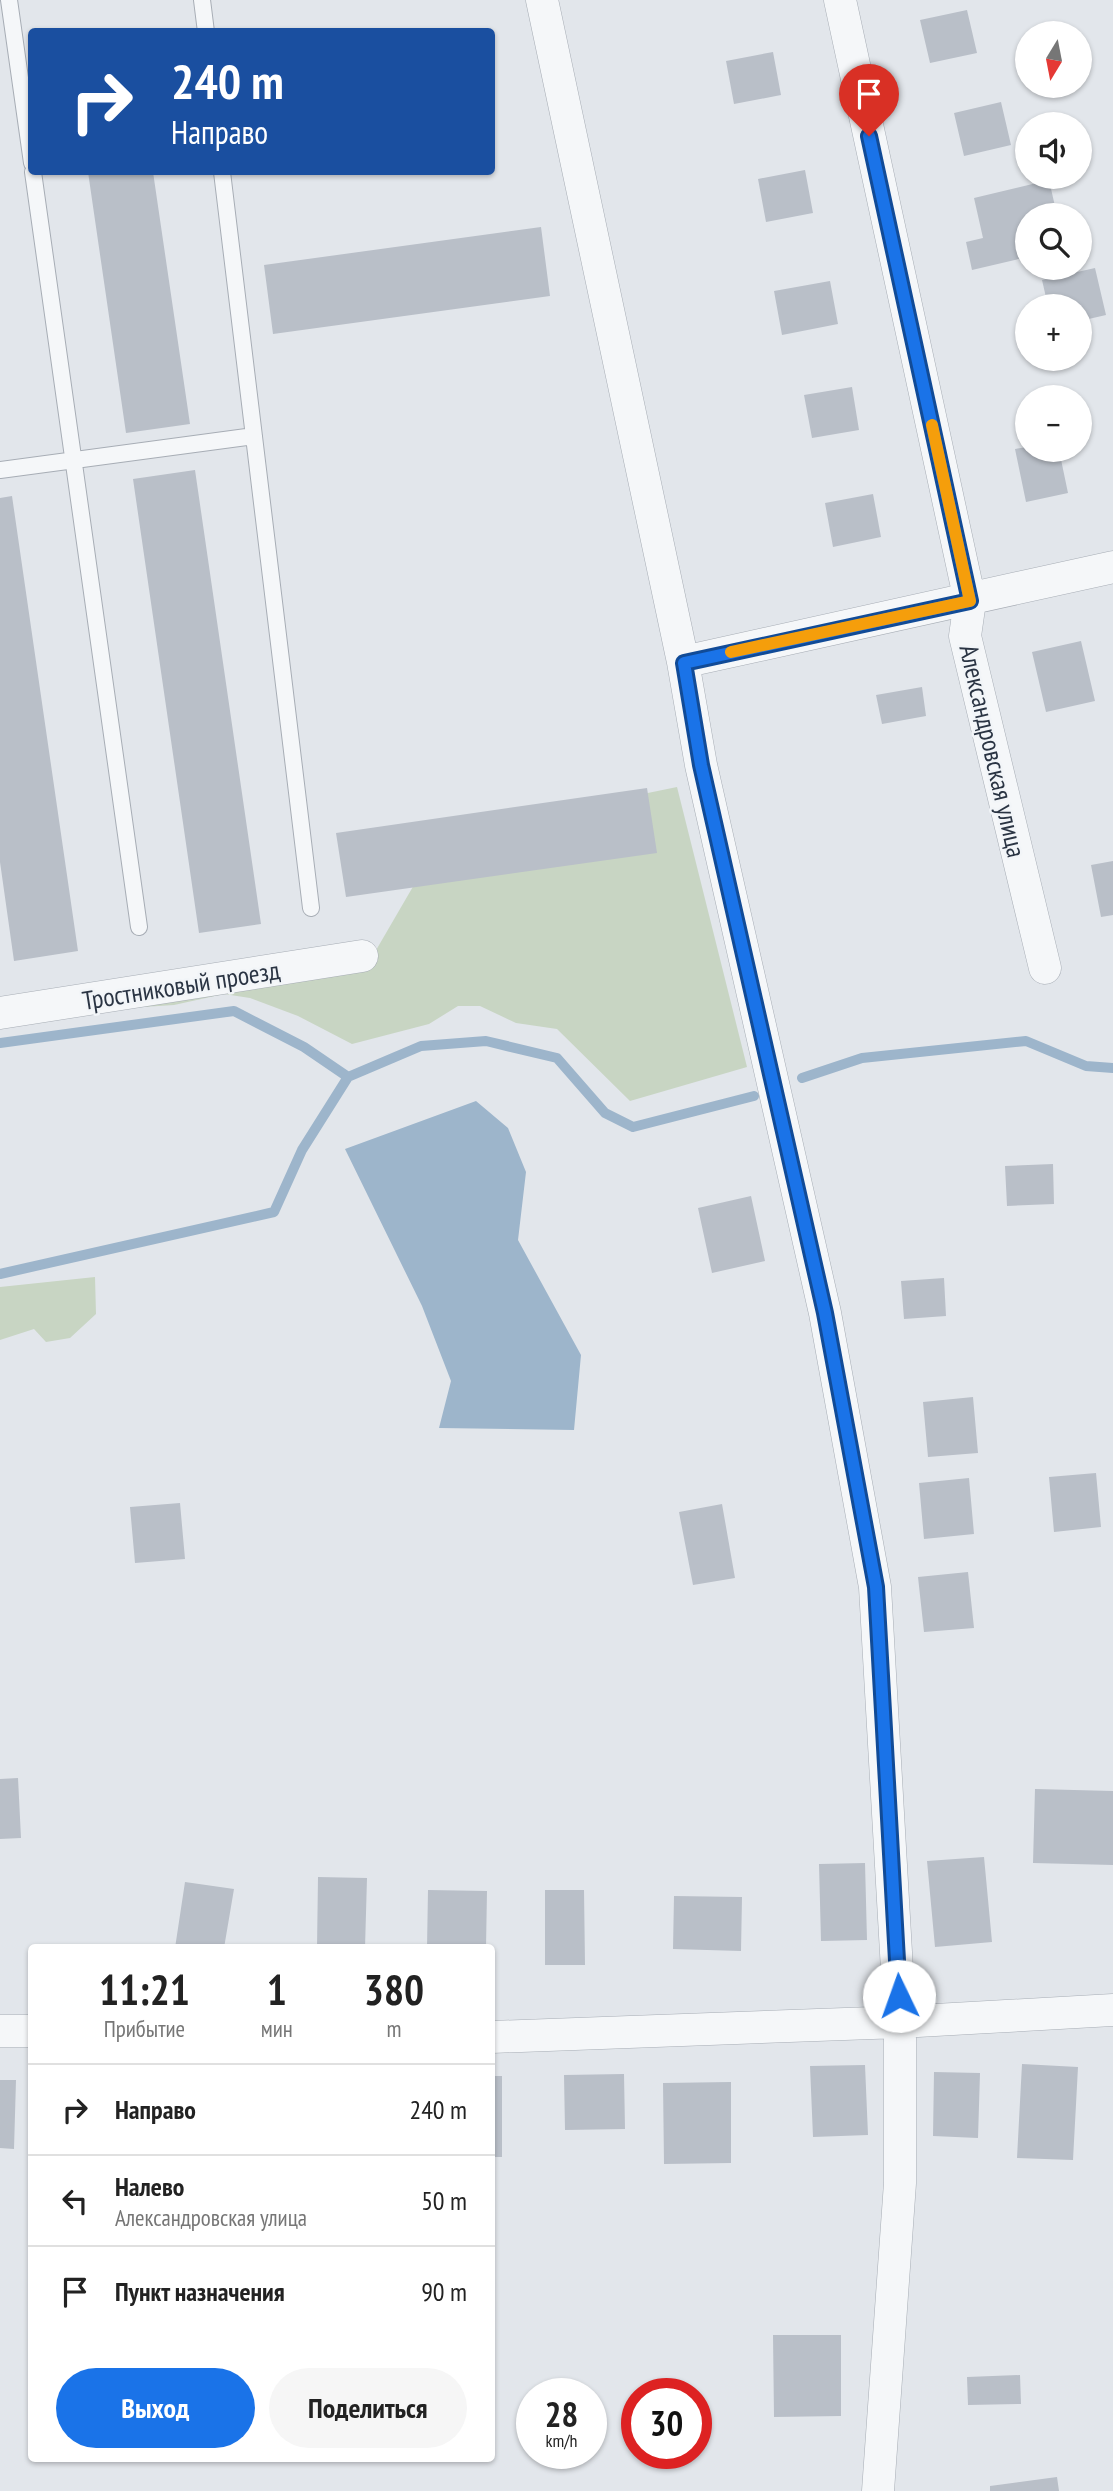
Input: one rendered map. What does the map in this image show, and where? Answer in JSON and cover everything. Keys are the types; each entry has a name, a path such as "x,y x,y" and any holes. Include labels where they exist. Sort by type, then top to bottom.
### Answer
{"street":[{"path":"542,0 684,663 701,765 825,1313 876,1587 901,2022 901,2183 878,2491"},
{"name":"Александровская улица","path":"840,0 970,601 965,636 1045,968"},
{"path":"684,663 1113,567"},
{"name":"Тростниковый проезд","path":"0,1013 362,956"},
{"path":"495,2037 901,2022 1113,2010"},
{"path":"0,2031 28,2031"}],"lane":[{"path":"9,0 28,135"},
{"path":"202,0 206,28"},
{"path":"33,175 139,927"},
{"path":"222,175 311,908"},
{"path":"0,470 254,436"}],"green space":[{"path":"677,787 747,1067 630,1101 557,1029 516,1023 480,1006 458,1006 429,1024 352,1044 298,1016 250,998 224,994 174,1005 112,1009 368,964 443,835"},
{"path":"95,1277 96,1314 70,1338 46,1342 34,1329 0,1340 0,1287"}],"water":[{"path":"476,1101 508,1128 526,1172 518,1240 581,1355 574,1430 439,1428 451,1381 422,1306 345,1149"}],"building":[{"path":"967,10 977,53 930,63 920,20"},
{"path":"773,52 781,95 734,104 726,61"},
{"path":"1001,102 1011,145 964,156 954,113"},
{"path":"805,170 813,213 766,222 758,179"},
{"path":"88,175 153,175 190,424 126,433"},
{"path":"1015,188 1051,189 1054,203 1015,203 1015,260 972,270 966,242 983,238 974,198"},
{"path":"541,227 550,296 273,334 264,265"},
{"path":"1095,268 1106,315 1092,318 1092,294 1045,294 1042,280 1092,280 1092,269"},
{"path":"830,281 838,324 782,335 774,291"},
{"path":"852,387 859,430 812,438 804,395"},
{"path":"1018,462 1062,462 1068,493 1026,502"},
{"path":"195,470 261,924 199,933 133,479"},
{"path":"873,494 881,537 833,547 825,503"},
{"path":"12,496 78,951 14,961 0,862 0,498"},
{"path":"1081,641 1095,701 1046,712 1032,652"},
{"path":"922,687 926,716 882,724 876,695"},
{"path":"647,788 657,853 346,897 336,833"},
{"path":"1113,861 1113,915 1101,917 1091,865"},
{"path":"1053,1164 1054,1204 1007,1206 1005,1166"},
{"path":"751,1196 765,1261 712,1273 698,1208"},
{"path":"944,1278 946,1316 904,1319 901,1281"},
{"path":"973,1397 978,1453 928,1457 923,1402"},
{"path":"1096,1473 1101,1527 1054,1532 1049,1477"},
{"path":"969,1478 974,1534 924,1539 919,1483"},
{"path":"180,1503 185,1559 135,1563 130,1507"},
{"path":"722,1504 735,1578 693,1585 679,1512"},
{"path":"968,1572 974,1628 924,1632 918,1577"},
{"path":"18,1778 21,1838 0,1839 0,1779"},
{"path":"1035,1789 1113,1791 1113,1865 1033,1863"},
{"path":"984,1857 992,1942 935,1947 927,1861"},
{"path":"865,1863 867,1940 821,1941 819,1864"},
{"path":"318,1877 367,1878 365,1944 317,1944"},
{"path":"185,1882 234,1889 225,1944 176,1944"},
{"path":"428,1890 487,1891 486,1944 427,1944"},
{"path":"545,1890 584,1890 585,1965 545,1965"},
{"path":"674,1896 742,1897 741,1951 673,1949"},
{"path":"1022,2064 1078,2067 1073,2160 1017,2158"},
{"path":"865,2065 868,2135 813,2137 810,2066"},
{"path":"934,2072 980,2073 978,2138 933,2136"},
{"path":"624,2074 625,2129 565,2130 564,2075"},
{"path":"495,2076 502,2076 502,2157 495,2157"},
{"path":"0,2080 16,2080 14,2149 0,2148"},
{"path":"731,2082 731,2163 664,2164 663,2083"},
{"path":"773,2335 841,2335 841,2416 774,2417"},
{"path":"1020,2375 1021,2404 968,2405 967,2377"},
{"path":"1057,2477 1059,2491 990,2491 990,2486"}],"waterway":[{"path":"0,1043 234,1011 304,1047 348,1077"},
{"path":"0,1274 274,1212 302,1150 348,1077 421,1046 486,1041 557,1058 605,1113 633,1127 754,1096"},
{"path":"802,1078 862,1058 1026,1041 1086,1066 1113,1068"}],"slow traffic":[{"path":"731,652 970,601 932,425"}],"route":[{"path":"869,136 970,601 684,663 701,765 825,1313 876,1587 885,1705 899,1996"}]}
